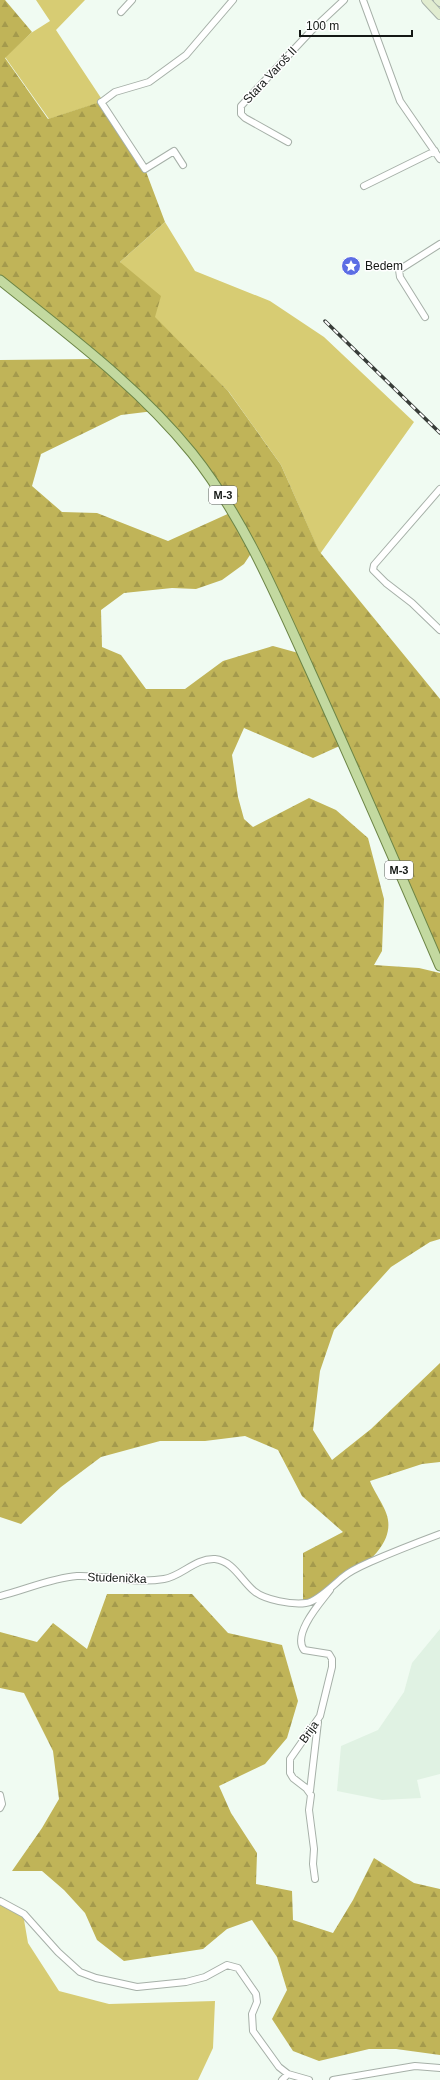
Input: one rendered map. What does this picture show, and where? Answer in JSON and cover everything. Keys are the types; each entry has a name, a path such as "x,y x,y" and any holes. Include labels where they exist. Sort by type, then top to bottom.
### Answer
{"main road":[{"path":"428,1 440,15"},
{"name":"M-3","path":"0,280 91,353 143,399 182,441 222,494 244,531 268,578 356,772 440,966"}],"street":[{"path":"121,12 132,0"},
{"path":"183,165 174,151 145,169 102,101 115,92 149,82 186,55 233,0"},
{"name":"Stara Varoš II","path":"288,142 245,118 241,114 241,106 312,30 344,0"},
{"path":"363,0 400,101 440,159"},
{"path":"364,186 435,151"},
{"path":"425,317 400,277 399,270 440,244"},
{"path":"440,489 379,560 373,570 386,583 412,603 440,630"},
{"name":"Studenička","path":"0,1596 76,1576 133,1581 165,1579 197,1563 216,1559 228,1564 236,1570 256,1593 274,1600 307,1603 344,1576 363,1566 398,1550 440,1534"},
{"name":"Brija","path":"310,1791 293,1778 290,1773 290,1759 318,1720 332,1667 332,1659 325,1652 304,1650 301,1641 302,1631 335,1584"},
{"path":"314,1879 310,1791 318,1720"},
{"path":"0,1795 2,1804 0,1808"},
{"path":"0,1901 24,1914 58,1952 80,1972 96,1978 138,1987 186,1982 205,1977 227,1966 238,1968 256,1994 257,2002 252,2014 253,2031 279,2066 288,2074 309,2080"},
{"path":"333,2080 415,2066 440,2068"},
{"path":"282,2080 288,2074"}],"shaded area":[{"path":"36,0 85,0 56,30 103,101 49,119 5,57 31,33 50,21"},
{"path":"165,222 195,271 270,301 324,337 414,422 320,554 281,465 229,392 154,319 120,262"},
{"path":"440,1629 440,1774 417,1780 421,1798 382,1800 337,1791 341,1746 378,1730 404,1692 412,1663"},
{"path":"0,1901 23,1914 28,1943 59,1991 109,2004 215,2001 213,2048 198,2080 0,2080"}],"green space":[{"path":"0,0 5,0 32,32 5,58 48,119 103,101 145,169 165,222 120,262 161,296 155,317 228,391 281,465 319,551 440,699 440,968 344,744 313,758 244,728 232,755 238,797 244,819 253,827 309,798 336,810 368,838 384,899 382,951 374,965 419,968 440,973 440,1239 430,1242 391,1267 334,1330 320,1371 313,1430 332,1460 371,1429 440,1363 440,1462 422,1464 370,1481 388,1520 387,1534 381,1547 371,1559 358,1570 303,1603 303,1553 343,1532 302,1496 278,1450 245,1436 205,1441 160,1441 101,1457 61,1487 21,1524 0,1517 0,360 97,359 0,278","holes":["154,411 232,512 168,541 97,513 62,512 32,486 41,454 121,415","254,549 302,654 273,646 223,661 185,689 146,689 121,655 102,647 101,610 124,593 172,588 196,589 222,580 244,564"]},
{"path":"107,1594 192,1594 228,1633 282,1645 298,1701 287,1738 265,1764 219,1786 231,1813 257,1853 256,1884 292,1891 293,1920 333,1933 353,1900 374,1858 414,1883 440,1889 440,2055 396,2049 369,2049 319,2061 293,2051 272,2019 287,1990 277,1957 252,1920 227,1929 203,1949 124,1961 97,1940 85,1913 64,1890 42,1871 12,1871 42,1828 59,1799 53,1751 24,1693 0,1688 0,1632 37,1642 53,1623 87,1649"}],"railway":[{"path":"325,321 440,433"}],"place":[{"name":"Bedem","path":"351,266"}]}
